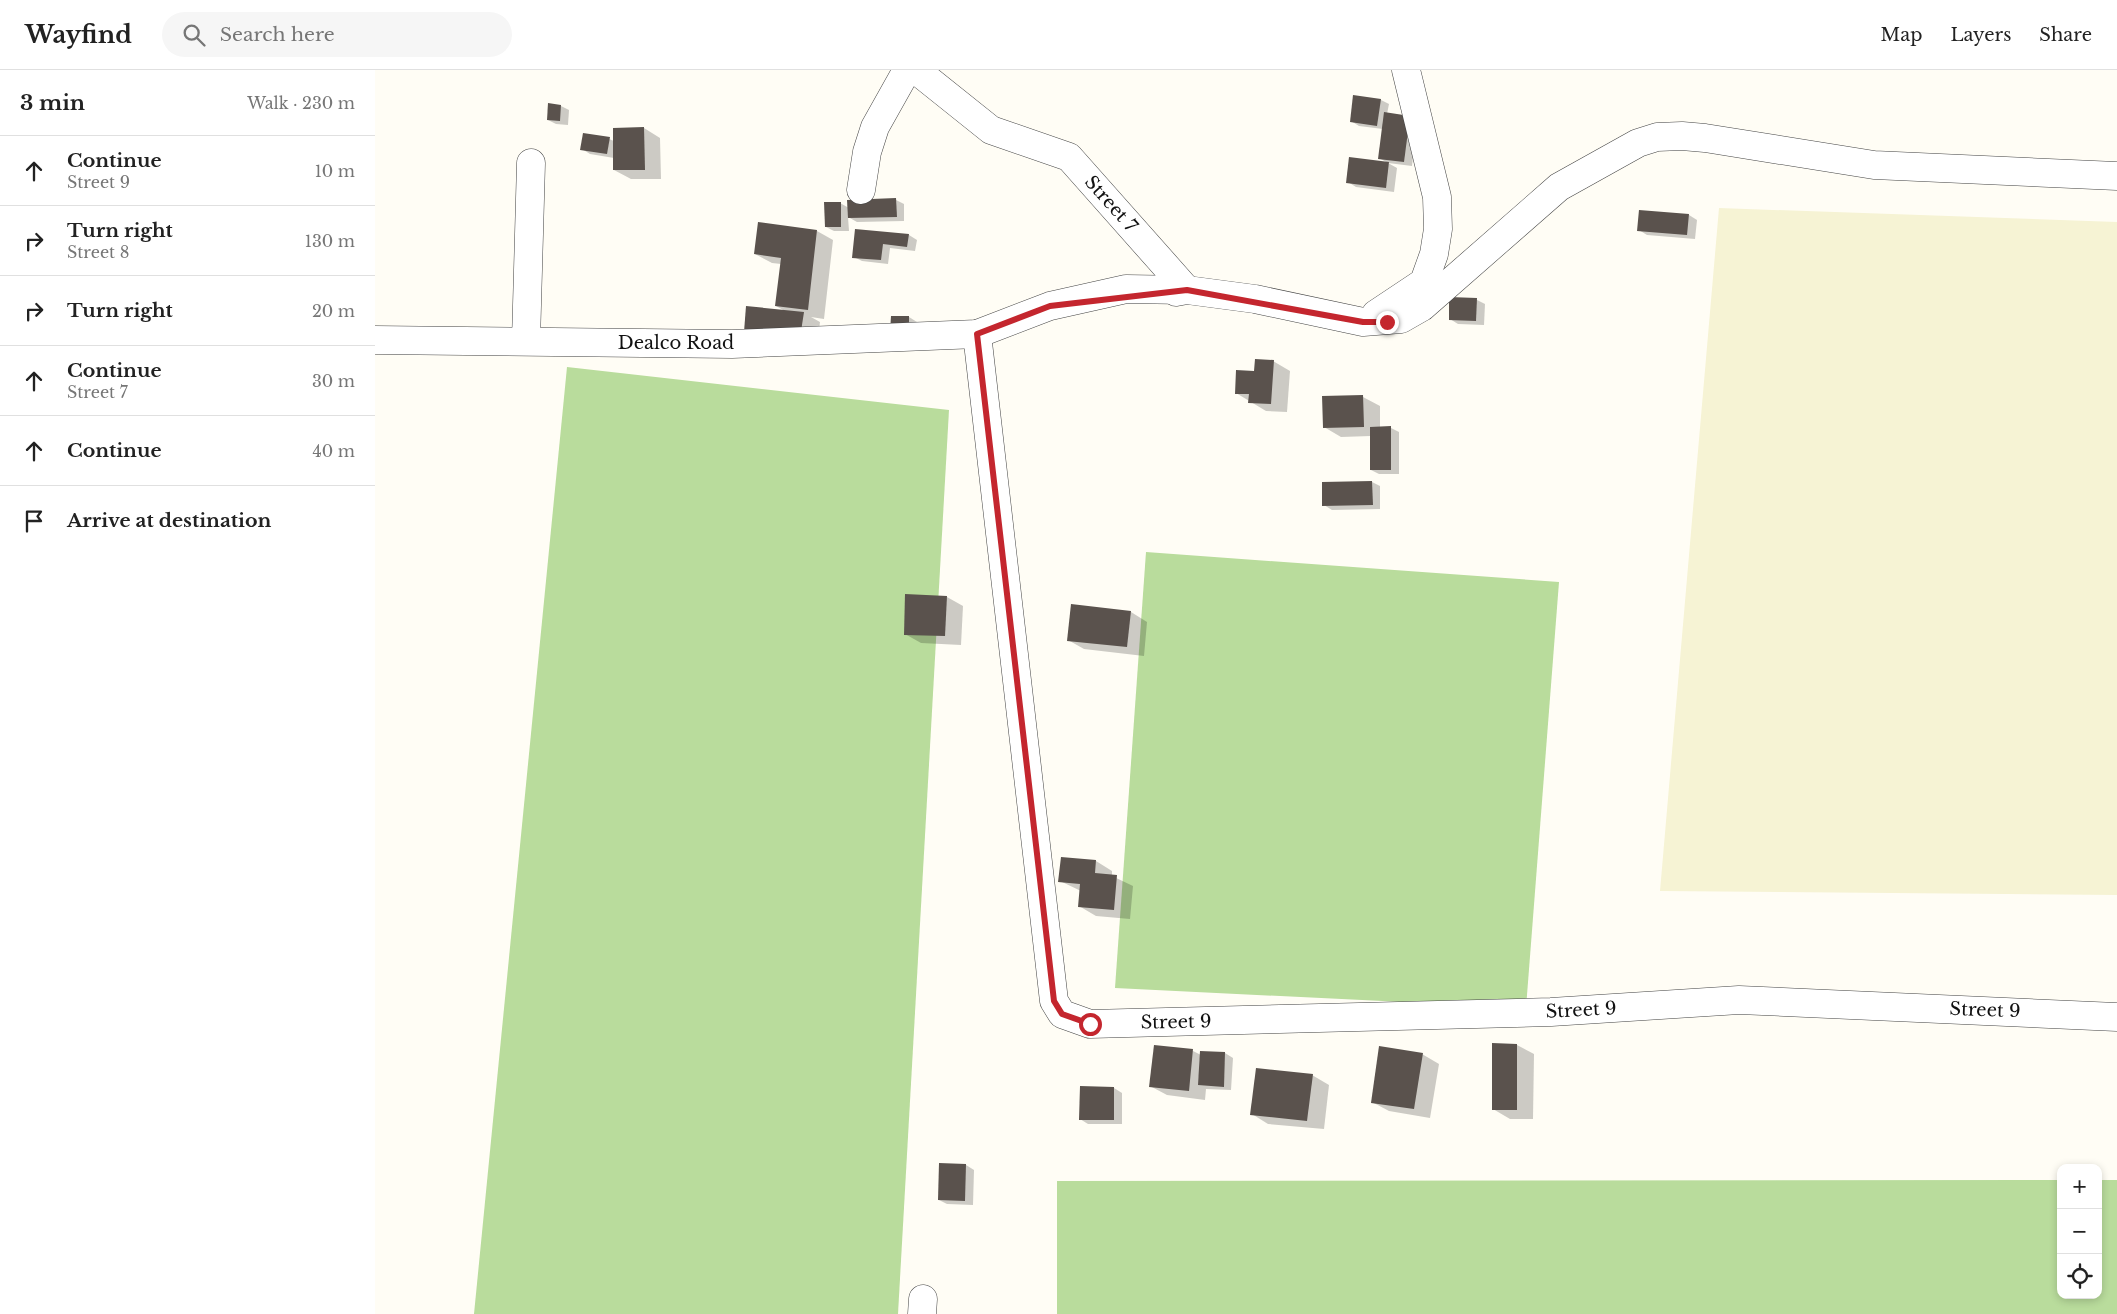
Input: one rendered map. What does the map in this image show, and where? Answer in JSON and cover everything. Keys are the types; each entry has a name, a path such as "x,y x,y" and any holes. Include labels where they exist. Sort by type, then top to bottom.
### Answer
{"street":[{"path":"861,190 867,152 875,127 907,70"},
{"name":"Street 7","path":"916,70 991,130 1069,157 1187,290"},
{"path":"1363,322 1424,282 1434,254 1438,229 1437,197 1407,70"},
{"name":"Dealco Road","path":"375,340 732,344 977,334 1060,304 1127,289 1187,290 1255,299 1363,322 1401,319 1423,307 1559,187 1638,143 1657,137 1682,136 1705,138 1874,165 2117,176"},
{"path":"526,341 531,163"},
{"name":"Street 9","path":"977,334 1054,1001 1062,1014 1090,1024 1551,1012 1739,1000 2117,1017"}],"shaded area":[{"path":"1719,208 2117,222 2117,895 1660,891"}],"green space":[{"path":"567,367 949,410 898,1314 474,1314"},
{"path":"1146,552 1559,582 1526,1008 1115,988"},
{"path":"2057,1180 2057,1299 2102,1299 2102,1180 2117,1180 2117,1314 1057,1314 1057,1181"}],"building":[{"path":"1353,95 1381,99 1377,126 1350,122"},
{"path":"548,103 561,105 560,121 547,120"},
{"path":"1384,112 1410,116 1404,162 1378,159"},
{"path":"644,127 645,170 613,170 613,128"},
{"path":"583,133 610,137 607,154 580,150"},
{"path":"1349,157 1389,162 1386,188 1346,183"},
{"path":"896,198 897,217 848,218 847,200"},
{"path":"824,202 841,202 841,227 825,227"},
{"path":"1639,210 1689,214 1687,235 1637,231"},
{"path":"758,222 817,230 808,310 775,306 781,258 754,254"},
{"path":"855,229 909,234 907,247 883,244 881,260 852,258"},
{"path":"1449,297 1477,298 1476,321 1449,320"},
{"path":"746,306 804,312 800,338 744,332"},
{"path":"891,316 909,316 909,332 890,332"},
{"path":"1255,359 1274,360 1271,404 1248,403 1249,394 1235,394 1236,370 1254,371"},
{"path":"1363,395 1364,427 1323,428 1322,396"},
{"path":"1391,426 1391,470 1370,470 1370,427"},
{"path":"1372,481 1373,505 1322,506 1322,482"},
{"path":"905,594 947,596 945,636 904,635"},
{"path":"1071,604 1131,611 1127,647 1067,641"},
{"path":"1061,857 1096,860 1095,873 1117,875 1114,910 1078,907 1080,884 1058,882"},
{"path":"1492,1043 1517,1044 1517,1110 1492,1110"},
{"path":"1154,1045 1193,1049 1189,1091 1149,1087"},
{"path":"1379,1046 1423,1053 1414,1109 1371,1103"},
{"path":"1200,1051 1225,1052 1224,1087 1198,1085"},
{"path":"1256,1068 1313,1074 1307,1121 1250,1115"},
{"path":"1080,1086 1114,1087 1114,1120 1079,1120"},
{"path":"939,1163 966,1164 965,1201 938,1200"}],"route":[{"path":"1090,1024 1062,1014 1054,1001 977,334 1050,306 1187,290 1363,322 1387,322"}]}
